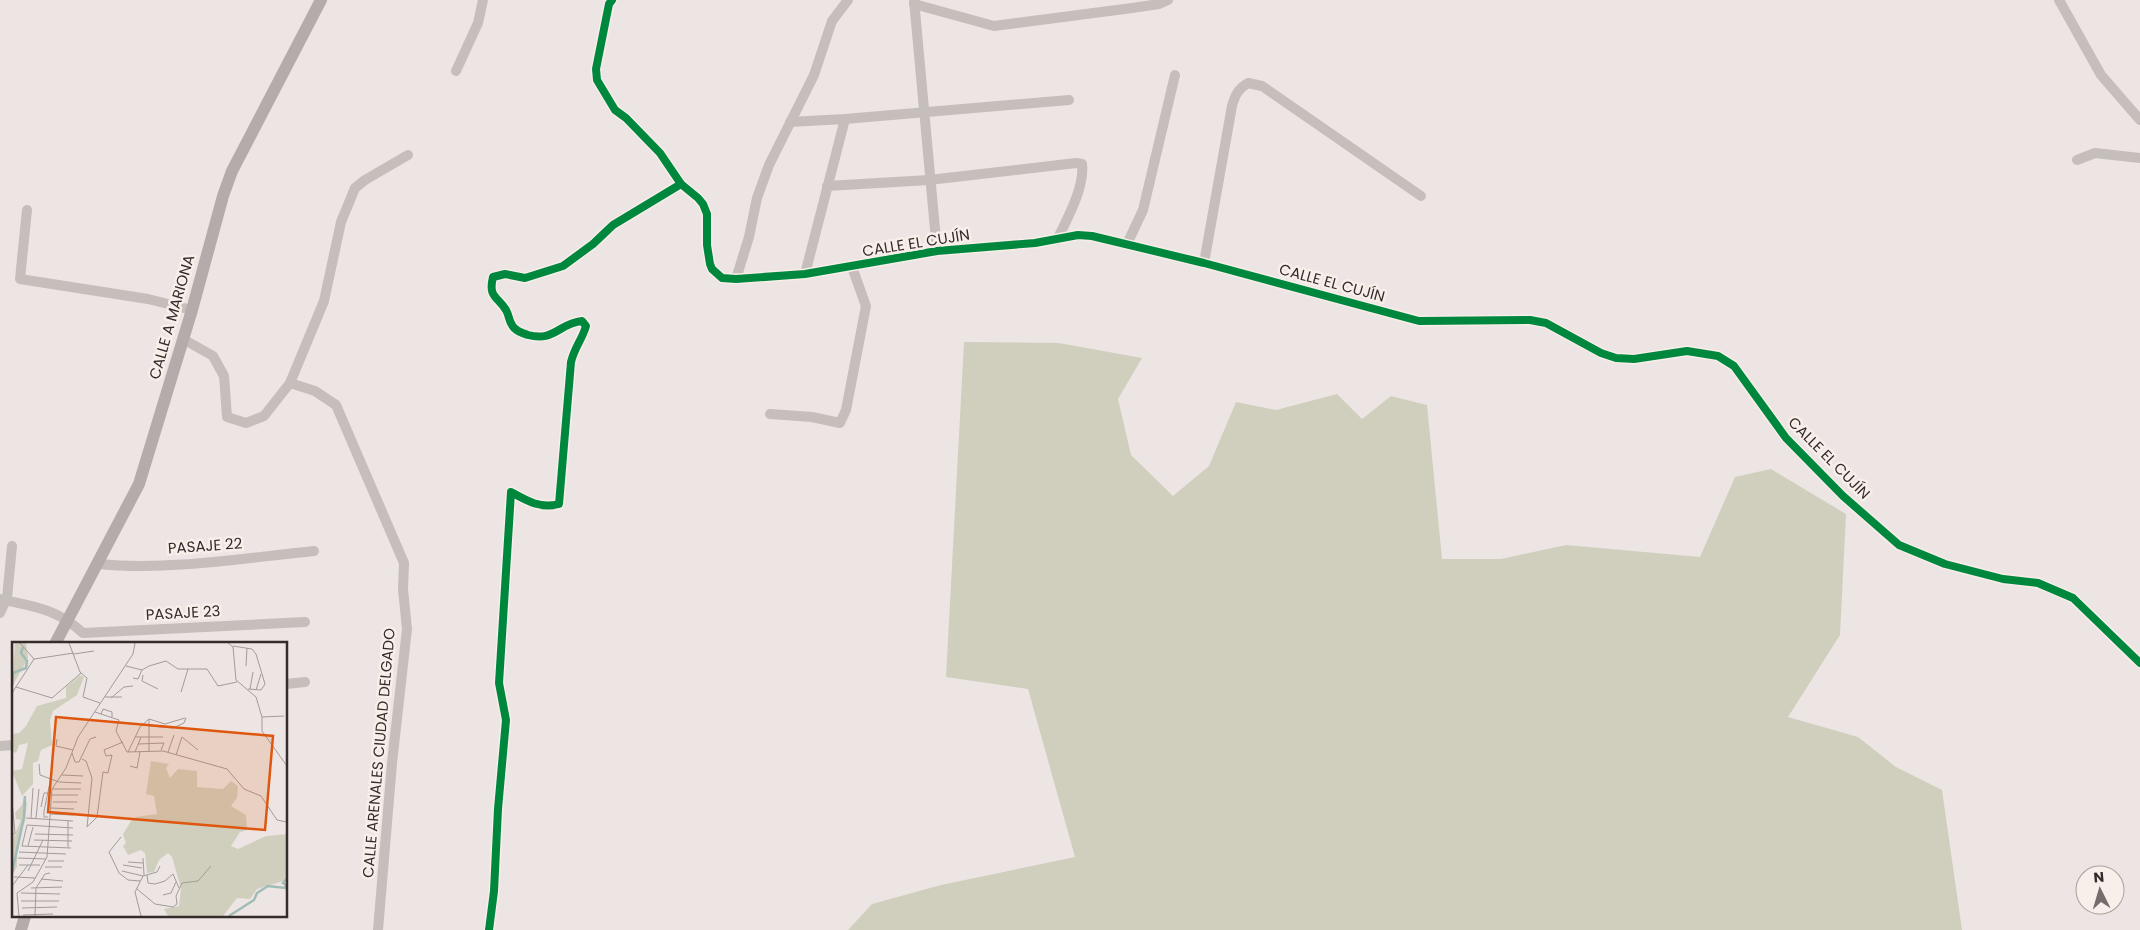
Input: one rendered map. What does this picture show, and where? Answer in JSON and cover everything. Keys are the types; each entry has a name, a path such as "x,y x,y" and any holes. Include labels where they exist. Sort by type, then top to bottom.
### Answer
{"main road":[{"name":"CALLE A MARIONA","path":"56,642 99,564 139,484 192,310 223,196 232,172 320,0"}],"street":[{"path":"456,71 478,23 483,0"},
{"name":"CALLE EL CUJÍN","path":"612,0 608,10 596,69 597,80 615,110 626,118 660,153 681,184 698,198 707,214 707,245 712,268 722,278 736,279 805,274 937,251 1057,240 1078,235 1127,244 1204,263 1419,321 1538,321 1564,332 1601,353 1616,358 1634,359 1687,351 1718,356 1734,366 1786,438 1843,496 1898,545 1946,564 2003,578 2038,583 2073,598 2140,663"},
{"path":"736,279 749,237 757,198 769,165 814,75 832,21 848,0"},
{"path":"937,251 914,2 994,26 1123,10 1159,4 1168,0"},
{"path":"2059,0 2101,75 2140,120"},
{"path":"1127,244 1143,210 1175,75"},
{"path":"1204,263 1232,106 1236,93 1248,83 1262,86 1421,196"},
{"path":"790,122 845,120 1069,100"},
{"path":"805,274 845,120"},
{"path":"2077,160 2095,153 2140,158"},
{"path":"183,340 213,356 224,376 227,417 246,423 264,416 290,383 324,300 341,222 355,188 365,180 408,155"},
{"path":"827,186 929,180 1076,162 1082,164 1083,170 1074,204 1057,240"},
{"path":"489,930 494,891 498,809 506,720 499,683 511,492 530,503 549,507 559,504 571,362 574,349 584,336 586,326 582,321 572,322 558,332 540,338 521,333 512,326 506,310 494,298 491,286 493,277 505,274 525,278 563,266 613,225 681,184"},
{"path":"27,210 20,279 148,299 192,310"},
{"path":"770,414 812,417 840,423 846,410 866,306 852,267"},
{"name":"CALLE ARENALES CIUDAD DELGADO","path":"290,383 315,390 336,405 404,563 403,589 407,629 392,763 378,930"},
{"path":"0,614 12,546"},
{"name":"PASAJE 22","path":"99,564 119,566 201,562 314,551"},
{"name":"PASAJE 23","path":"3,600 48,610 68,621 83,633 305,622"},
{"path":"288,684 305,682"}],"shaded area":[{"path":"964,342 1059,343 1142,358 1118,399 1131,455 1173,496 1209,466 1236,402 1276,410 1337,394 1362,419 1391,396 1427,405 1442,559 1501,559 1566,545 1700,557 1735,477 1771,469 1846,514 1840,635 1788,717 1858,737 1896,767 1942,790 1962,930 848,930 872,904 941,885 1075,857 1028,689 946,677"}],"cycle path":[{"path":"612,0 609,4 596,69 597,80 615,110 626,118 660,153 681,184 703,204 707,214 707,245 710,264 712,269 722,278 736,279 805,274 937,251 1035,243 1078,235 1092,236 1204,263 1419,321 1530,320 1546,323 1601,353 1616,358 1634,359 1687,351 1718,356 1734,366 1786,438 1843,496 1899,545 1945,564 2003,579 2038,583 2073,598 2140,663"},
{"path":"489,930 494,891 498,809 506,720 499,683 511,492 540,505 559,504 571,362 586,326 582,321 574,322 545,336 528,335 519,332 513,327 506,310 494,296 492,289 493,277 505,274 525,278 563,266 593,244 613,225 681,184"}]}
